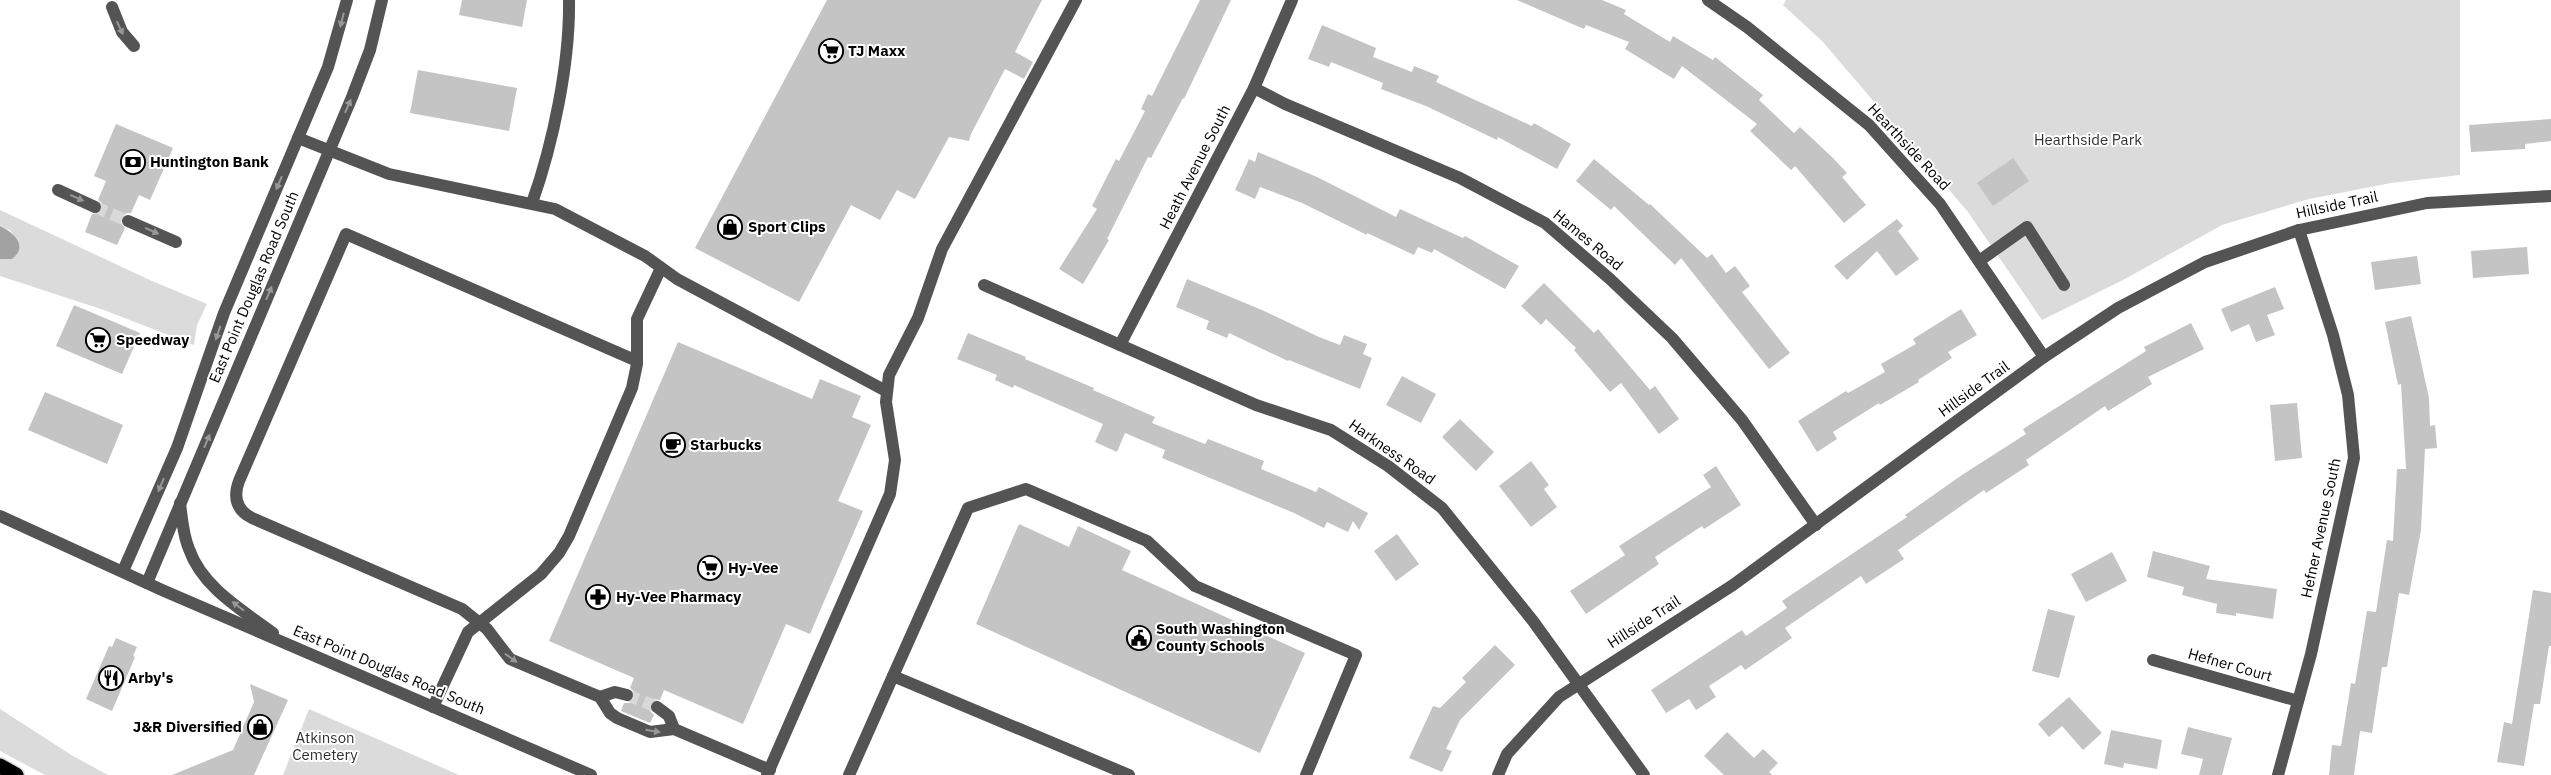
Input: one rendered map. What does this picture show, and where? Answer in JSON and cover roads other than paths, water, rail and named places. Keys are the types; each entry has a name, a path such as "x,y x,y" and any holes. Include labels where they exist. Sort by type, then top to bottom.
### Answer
{"highway":[{"path":"0,766 16,775"}],"street":[{"name":"East Point Douglas Road South","path":"123,571 181,439 224,313 328,67 347,0"},
{"name":"East Point Douglas Road South","path":"147,583 365,66 382,0"},
{"path":"532,203 544,168 560,89 566,50 569,0"},
{"path":"637,361 346,234 239,481 237,502 243,512 252,518 456,606 480,622 510,659 600,697 610,713 617,718 653,732 674,729 768,772 890,494 894,454 886,391 890,371 923,306 940,254 1076,0"},
{"name":"Heath Avenue South","path":"1120,346 1254,88 1292,0"},
{"name":"Hearthside Road","path":"1708,0 1747,27 1869,125 1940,204 2044,358"},
{"path":"112,6 122,32 134,46"},
{"name":"Hames Road","path":"1254,88 1285,104 1460,178 1545,223 1610,279 1672,338 1742,420 1816,525"},
{"path":"298,138 399,176 532,203 566,213 645,256 677,279 886,391"},
{"path":"58,190 95,206"},
{"name":"Hillside Trail","path":"1498,775 1507,754 1559,697 1732,584 2044,358 2118,308 2205,262 2299,230 2427,203 2551,196"},
{"path":"128,221 176,242"},
{"path":"1978,261 2027,227 2064,285"},
{"name":"Hefner Avenue South","path":"2278,775 2311,654 2354,458 2348,395 2333,335 2299,230"},
{"path":"433,707 464,638 480,622 536,579 551,564 564,545 632,388 637,361 637,319 661,268"},
{"name":"Harkness Road","path":"984,285 1256,405 1331,430 1388,466 1442,508 1533,622 1644,775"},
{"path":"849,775 968,508 1026,489 1147,541 1195,586 1356,655 1306,775"},
{"path":"180,504 188,547 202,573 225,596 291,646"},
{"name":"East Point Douglas Road South","path":"0,516 147,583 591,775"},
{"name":"Hefner Court","path":"2153,660 2298,701"},
{"path":"893,676 1129,775"},
{"path":"600,697 615,692 627,695"},
{"path":"657,707 669,716 674,729"}],"tunnel":[{"path":"95,207 128,221"},
{"path":"627,695 657,707"}],"place":[{"name":"TJ Maxx","path":"831,51"},
{"name":"Huntington Bank","path":"133,162"},
{"name":"Sport Clips","path":"730,227"},
{"name":"Speedway","path":"98,340"},
{"name":"Starbucks","path":"673,445"},
{"name":"Hy-Vee","path":"710,568"},
{"name":"Hy-Vee Pharmacy","path":"598,597"},
{"name":"South Washington County Schools","path":"1139,638"},
{"name":"Arby's","path":"111,678"},
{"name":"J&R Diversified","path":"260,727"}],"park label":[{"name":"Hearthside Park","path":"2088,140"},
{"name":"Atkinson Cemetery","path":"325,746"}]}
